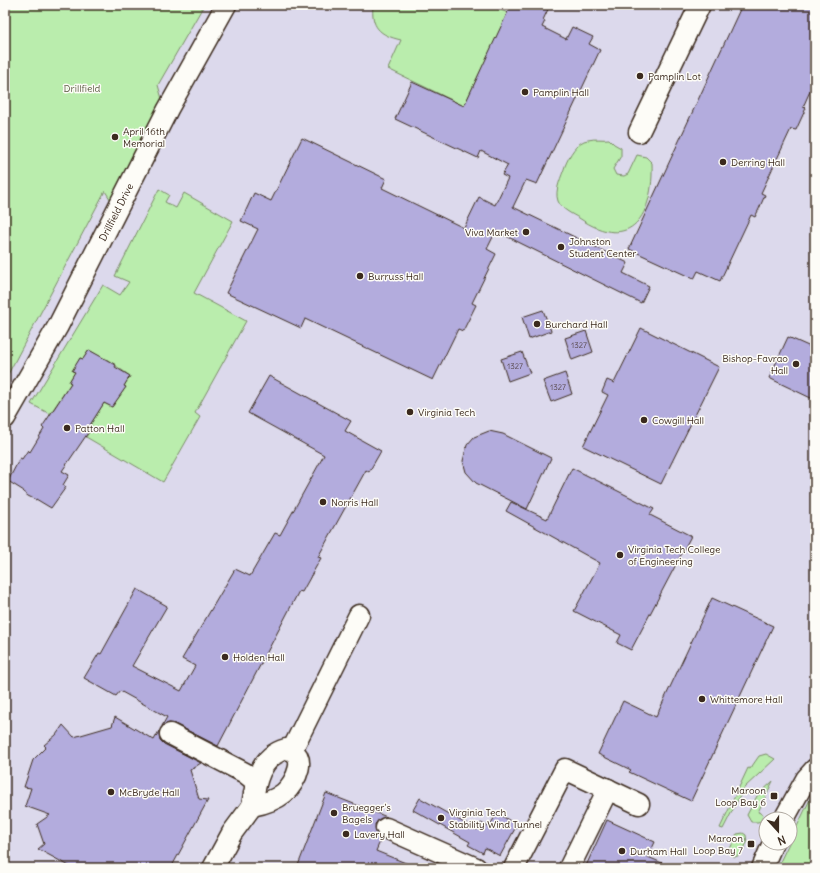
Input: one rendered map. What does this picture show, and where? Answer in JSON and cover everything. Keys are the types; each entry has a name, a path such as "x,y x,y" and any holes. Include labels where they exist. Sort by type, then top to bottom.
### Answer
{"street":[{"name":"Drillfield Drive","path":"5,418 58,326 168,109 226,5"},
{"path":"639,132 700,5"},
{"path":"292,750 359,615"},
{"path":"170,734 245,773 255,781"},
{"path":"213,868 232,833 252,806 255,781 262,768 276,752 286,749 292,750 297,755 299,763 298,774 284,793 266,803 252,806"},
{"path":"514,868 565,769 639,804"},
{"path":"788,811 806,779 815,769"},
{"path":"568,868 608,789"},
{"path":"386,828 476,868"},
{"path":"762,868 769,851"}],"shaded area":[{"name":"Virginia Tech","path":"5,5 815,5 815,868 5,868"}],"green space":[{"name":"Drillfield","path":"5,5 204,5 158,85 162,99 112,202 105,191 5,380"},
{"path":"373,5 497,5 496,8 508,13 464,106 388,69 401,40 387,36 378,29 373,19"},
{"path":"609,139 621,148 621,156 613,169 616,175 624,176 628,174 637,155 646,157 652,163 652,181 649,198 644,212 636,223 626,230 613,232 597,228 570,213 559,204 557,197 560,179 565,166 577,146 588,140"},
{"path":"159,189 169,195 165,202 176,208 184,193 233,221 194,293 246,321 195,413 200,417 163,482 86,437 92,427 90,425 104,403 112,407 126,387 124,386 130,376 105,358 104,359 89,350 83,359 80,358 73,371 75,372 69,382 71,383 50,414 31,404 103,285 120,295 129,282 115,276"},
{"path":"766,754 775,759 744,788 723,829 720,828 748,768 750,769 759,756"},
{"path":"773,781 758,811 758,822 751,822 747,815 757,796"},
{"path":"815,789 815,868 777,868 785,851 798,851 798,824"},
{"path":"743,833 746,835 747,843 740,855 735,857 731,855 729,851 737,834"}],"building":[{"name":"Burruss Hall","path":"511,5 550,5 543,20 545,21 542,27 566,39 572,27 593,37 589,44 600,50 537,184 526,180 513,207 628,263 623,273 649,286 641,303 496,231 487,249 496,254 472,303 476,305 463,331 458,329 433,380 305,319 301,328 226,293 258,229 241,221 254,193 271,201 302,138 386,179 382,188 464,228 479,197 495,205 508,178 502,175 508,165 481,151 478,158 395,119 412,82 464,106"},
{"name":"Derring Hall","path":"742,5 815,5 815,80 803,107 806,108 796,130 791,129 761,193 765,195 759,209 755,217 751,215 720,281 698,271 694,279 629,249"},
{"name":"Burchard Hall","path":"543,310 551,331 529,339 522,317"},
{"name":"Cowgill Hall","path":"641,328 719,367 661,484 583,446 608,395 602,392 607,380 614,383"},
{"name":"Burchard Hall","path":"586,331 593,352 572,360 565,338"},
{"name":"Bishop-Favrao Hall","path":"788,337 815,349 815,400 769,378"},
{"name":"Patton Hall","path":"89,350 116,365 115,367 130,376 124,386 126,387 112,407 104,403 90,425 92,427 62,471 69,475 63,485 66,487 51,508 28,496 23,492 24,491 8,481 20,458 22,459 28,450 30,452 44,429 42,427 71,383 69,382 75,372 72,371 80,358 83,359"},
{"path":"522,352 530,373 508,381 501,359"},
{"path":"565,373 572,394 551,402 543,381"},
{"path":"269,376 351,421 345,431 381,451 369,472 366,470 318,557 321,558 302,592 299,591 218,746 175,724 169,723 162,726 167,717 120,691 116,696 84,678 99,653 101,654 137,589 167,606 132,666 181,691 195,666 182,659 235,569 250,576 275,533 280,535 324,455 248,413"},
{"path":"489,431 503,434 551,458 527,509 476,483 466,472 463,461 467,445 474,437"},
{"path":"572,468 654,509 650,515 691,536 631,650 617,643 621,635 574,611 600,563 506,511 511,502 547,519"},
{"name":"Whittemore Hall","path":"712,598 773,626 691,801 629,772 631,770 598,754 623,701 656,717"},
{"name":"McBryde Hall","path":"115,717 154,740 159,731 160,740 164,744 201,763 190,770 199,799 208,800 171,868 73,868 38,849 44,844 37,824 50,815 25,806 31,788 24,787 33,760 46,747 44,745 56,735 63,725 74,737 112,726"},
{"name":"Lavery Hall","path":"326,793 387,817 380,819 375,824 377,834 381,839 376,851 418,868 297,868"},
{"name":"Virginia Tech Stability Wind Tunnel","path":"420,798 477,830 481,823 489,827 497,813 517,825 500,856 485,848 483,853 468,845 470,842 413,810"},
{"name":"Durham Hall","path":"607,820 655,842 648,857 674,868 585,868"}],"place":[{"name":"Pamplin Lot","path":"640,76"},
{"name":"Pamplin Hall","path":"525,92"},
{"name":"April 16th Memorial","path":"115,137"},
{"name":"Derring Hall","path":"723,162"},
{"name":"Viva Market","path":"526,232"},
{"name":"Johnston Student Center","path":"561,247"},
{"name":"Burruss Hall","path":"360,276"},
{"name":"Burchard Hall","path":"537,324"},
{"name":"Bishop-Favrao Hall","path":"796,364"},
{"name":"Virginia Tech","path":"410,412"},
{"name":"Cowgill Hall","path":"644,420"},
{"name":"Patton Hall","path":"67,428"},
{"name":"Norris Hall","path":"323,502"},
{"name":"Virginia Tech College of Engineering","path":"620,555"},
{"name":"Holden Hall","path":"225,657"},
{"name":"Whittemore Hall","path":"702,699"},
{"name":"McBryde Hall","path":"111,792"},
{"name":"Maroon Loop Bay 6","path":"774,796"},
{"name":"Bruegger's Bagels","path":"334,813"},
{"name":"Virginia Tech Stability Wind Tunnel","path":"441,818"},
{"name":"Lavery Hall","path":"346,834"},
{"name":"Maroon Loop Bay 7","path":"751,844"},
{"name":"Durham Hall","path":"622,851"}]}
